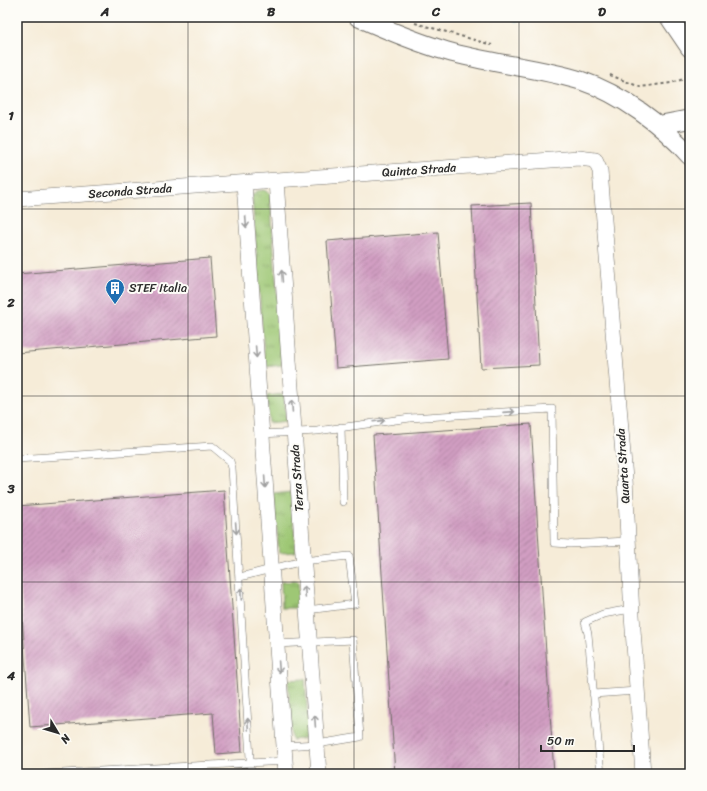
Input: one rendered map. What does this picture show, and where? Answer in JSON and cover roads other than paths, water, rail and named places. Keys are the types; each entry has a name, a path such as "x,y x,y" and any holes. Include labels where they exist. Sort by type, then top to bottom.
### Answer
{"street":[{"path":"358,17 392,32 446,51 582,81 611,95 659,125 678,142 690,156"},
{"path":"669,17 690,48"},
{"path":"659,125 690,119"},
{"name":"Quinta Strada","path":"244,184 579,158 595,160"},
{"name":"Quarta Strada","path":"595,160 600,171 624,479 631,609 643,774"},
{"name":"Terza Strada","path":"276,181 319,774"},
{"path":"244,184 285,760"},
{"name":"Seconda Strada","path":"17,199 244,184"}],"lane":[{"path":"261,434 317,431 410,418 552,409 554,542 570,544 628,541"},
{"path":"341,427 343,502"},
{"path":"17,459 212,446 220,451 230,461 232,468 240,577 251,774"},
{"path":"240,577 303,561 349,556 355,604 307,610"},
{"path":"601,774 585,622 603,614 631,609"},
{"path":"44,774 285,760 317,744 360,737 353,640 277,644"},
{"path":"593,694 637,691"}],"waterway":[{"path":"513,17 515,20 530,17"}],"place":[{"name":"STEF Italia","path":"115,305"}]}
